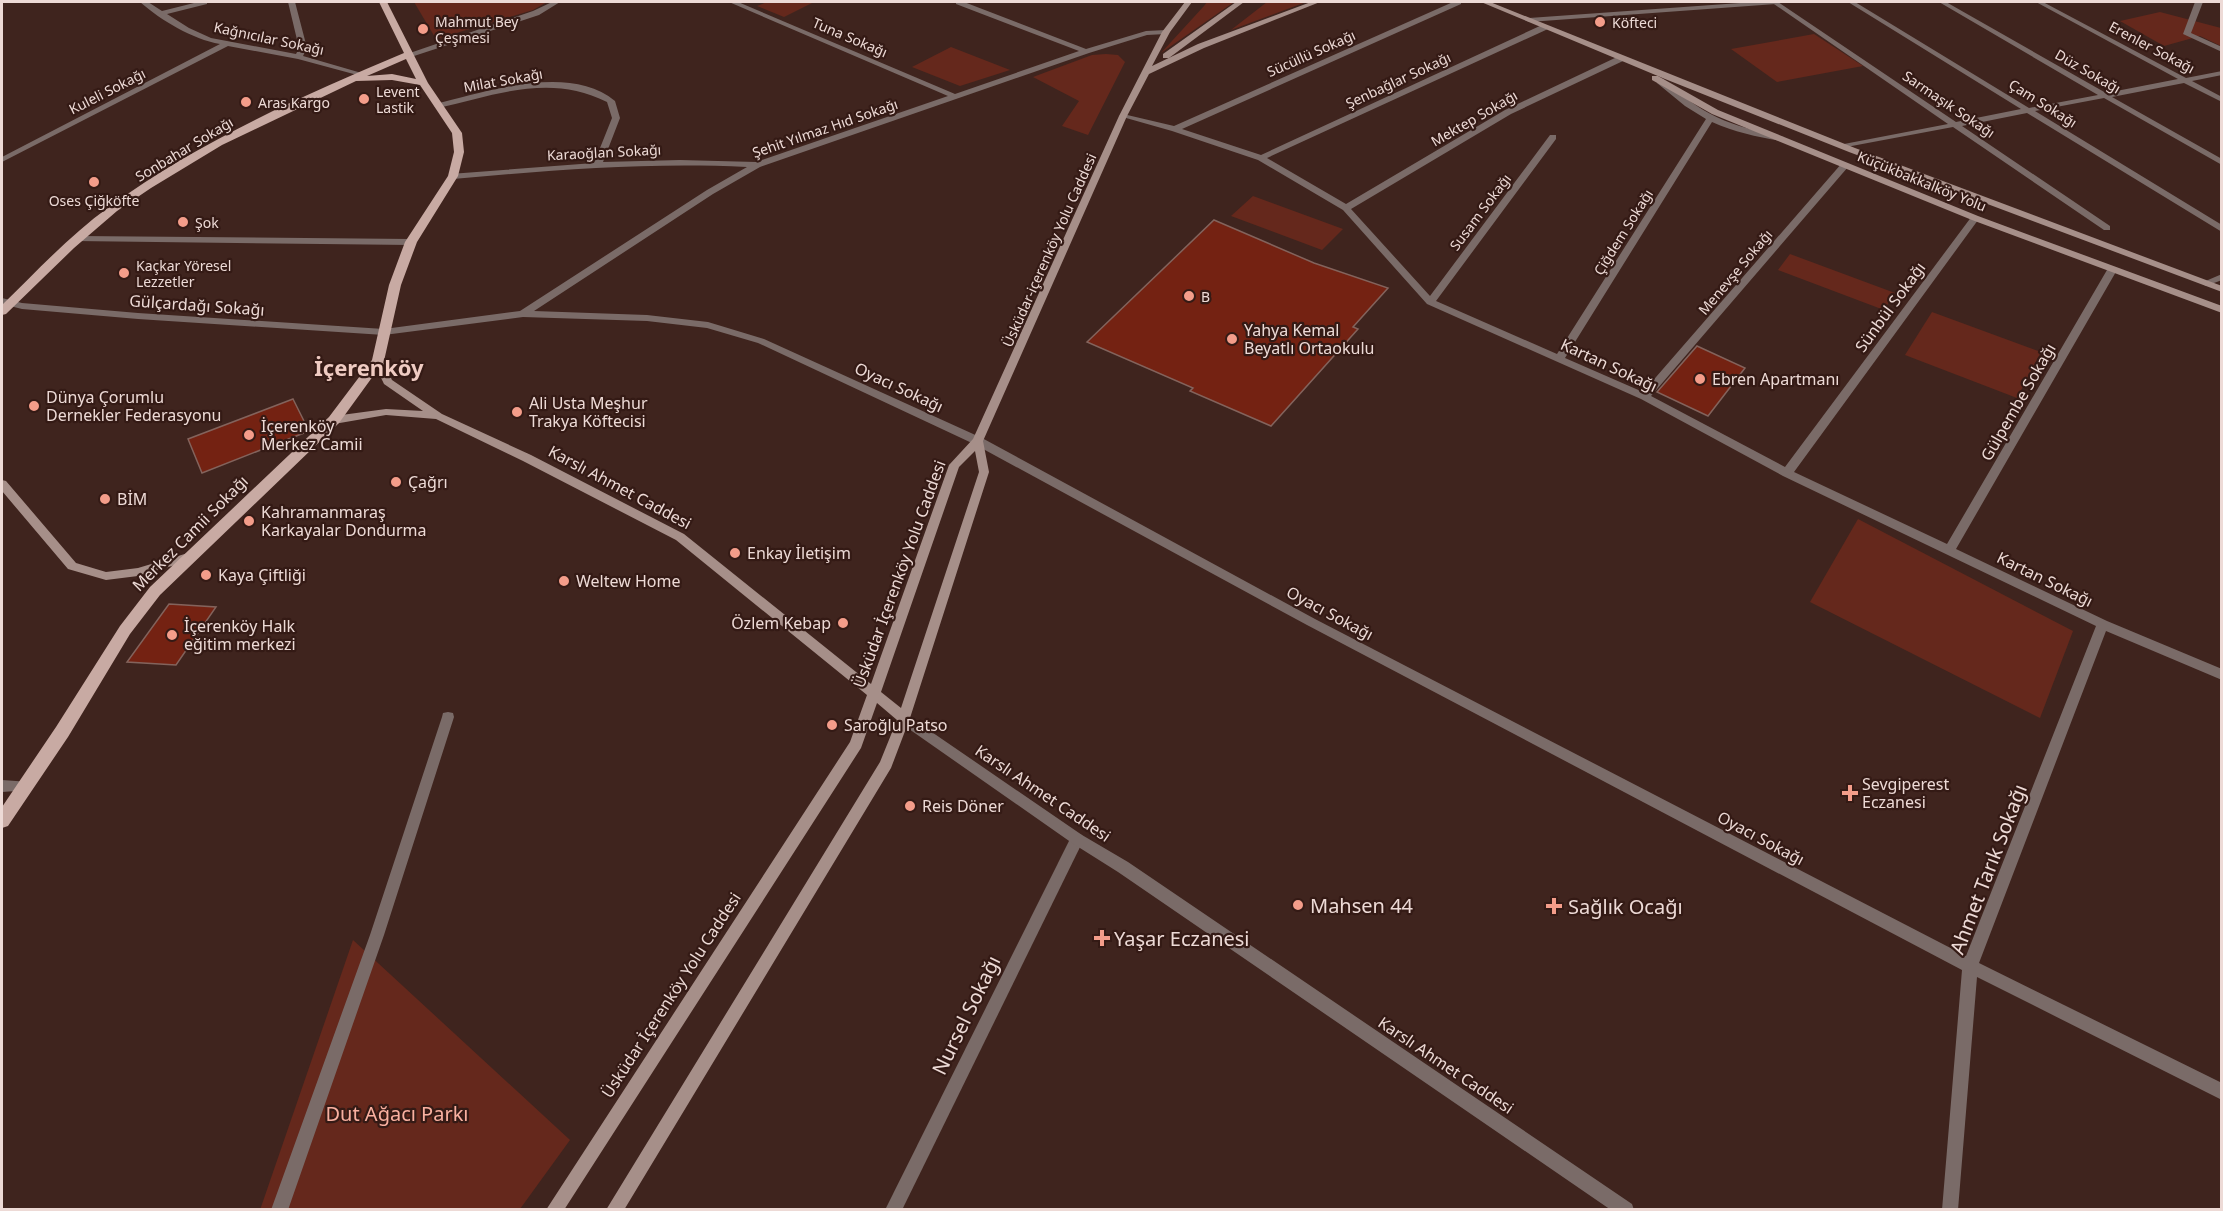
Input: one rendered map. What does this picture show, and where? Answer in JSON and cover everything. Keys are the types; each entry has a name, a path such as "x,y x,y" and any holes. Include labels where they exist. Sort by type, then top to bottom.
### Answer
{"main road":[{"name":"Merkez Camii Sokağı","path":"2,821 62,732 125,630 155,591 334,420 378,361 394,285 411,242 453,176 459,152 457,133 423,83 383,2"},
{"name":"Üsküdar-içerenköy Yolu Caddesi","path":"978,441 1123,116 1166,32 1188,2"},
{"name":"Üsküdar-içerenköy Yolu Caddesi","path":"1146,72 1240,2"},
{"path":"1146,72 1201,46 1316,2"},
{"name":"Küçükbakkalköy Yolu","path":"1485,2 1620,59 2222,289"},
{"name":"Sonbahar Sokağı","path":"4,305 113,209 210,148 342,82 408,55"},
{"name":"Küçükbakkalköy Yolu","path":"1620,59 1715,112 1975,218 2222,310"},
{"path":"342,82 368,77 392,77 423,83"},
{"name":"Karslı Ahmet Caddesi","path":"378,361 388,382 399,392 438,416 527,458 680,537 904,718"},
{"name":"Karslı Ahmet Caddesi","path":"334,420 386,412 438,416"},
{"path":"614,1209 886,764 904,718 984,472 978,441"},
{"name":"Üsküdar İçerenköy Yolu Caddesi","path":"554,1209 856,744 954,465 978,441"},
{"path":"2,484 72,567 106,576 138,572 188,557"}],"street":[{"name":"Kağnıcılar Sokağı","path":"144,2 186,30 225,45 299,57 361,74"},
{"path":"163,13 204,2"},
{"path":"292,2 303,48 299,57"},
{"path":"408,55 536,14 556,2"},
{"name":"Tuna Sokağı","path":"733,2 956,96"},
{"path":"959,2 1086,51"},
{"name":"Sücüllü Sokağı","path":"1175,129 1458,2"},
{"path":"1529,20 1775,2"},
{"name":"Sarmaşık Sokağı","path":"1775,2 2108,228"},
{"name":"Çam Sokağı","path":"1851,2 2222,228"},
{"name":"Düz Sokağı","path":"1942,2 2222,163"},
{"name":"Erenler Sokağı","path":"2038,2 2222,100"},
{"path":"2199,2 2187,34 2222,50"},
{"name":"Şenbağlar Sokağı","path":"1261,158 1545,27"},
{"name":"Şehit Yılmaz Hıd Sokağı","path":"523,314 710,192 757,165 1086,51 1146,33 1166,32"},
{"name":"Kuleli Sokağı","path":"2,160 225,45"},
{"name":"Mektep Sokağı","path":"1346,208 1509,112 1620,59"},
{"path":"1844,146 2222,73"},
{"path":"1660,81 1684,105 1709,120 1751,134 1781,139"},
{"name":"Milat Sokağı","path":"438,106 550,84 586,87 611,101 616,118 598,163"},
{"name":"Kartan Sokağı","path":"1123,116 1175,129 1261,158 1346,208 1430,302 1560,358 1645,398 1787,472 2103,624 2222,675"},
{"name":"Çiğdem Sokağı","path":"1560,358 1709,120"},
{"name":"Susam Sokağı","path":"1430,302 1552,137"},
{"name":"Karaoğlan Sokağı","path":"453,176 598,163 700,161 757,165"},
{"name":"Menevşe Sokağı","path":"1645,398 1845,165"},
{"name":"Sünbül Sokağı","path":"1787,472 1975,218"},
{"path":"78,239 411,242"},
{"name":"Gülpembe Sokağı","path":"1950,549 2112,270"},
{"path":"2206,283 2222,278"},
{"name":"Gülçardağı Sokağı","path":"4,305 384,332"},
{"name":"Oyacı Sokağı","path":"384,332 523,314 647,318 708,326 761,341 978,441 1198,562 1970,966 2222,1092"},
{"name":"Ahmet Tarık Sokağı","path":"1950,1209 1970,966 2103,624"},
{"path":"279,1209 377,936 448,717"},
{"name":"Karslı Ahmet Caddesi","path":"904,718 1077,839 1132,873 1626,1209"},
{"path":"2,786 25,786"},
{"name":"Nursel Sokağı","path":"893,1209 1077,839"}],"green space":[{"path":"414,2 547,2 533,10 436,39"},
{"path":"767,2 814,2 784,17 757,6"},
{"path":"1207,2 1234,2 1161,53 1204,6"},
{"path":"1267,2 1306,2 1231,30"},
{"path":"2160,12 2221,28 2221,46 2200,36 2164,46 2120,21"},
{"path":"1814,34 1863,66 1777,82 1731,49"},
{"path":"951,47 1010,70 960,86 912,67"},
{"path":"1092,55 1118,55 1125,62 1088,135 1062,126 1079,101 1033,77"},
{"path":"1253,196 1343,229 1322,250 1231,216"},
{"path":"1790,254 1895,293 1884,310 1778,270"},
{"path":"1932,312 2041,352 2017,398 1905,355"},
{"path":"1858,519 2073,631 2040,718 1810,602"},
{"name":"Dut Ağacı Parkı","path":"353,940 570,1140 520,1209 260,1210"}],"building":[{"path":"1214,220 1314,263 1388,288 1353,327 1358,329 1271,426 1190,391 1193,388 1087,342"},
{"name":"Ebren Apartmanı","path":"1697,346 1745,368 1708,416 1657,392"},
{"name":"İçerenköy Merkez Camii","path":"293,399 309,431 202,473 188,439"},
{"name":"İçerenköy Halk eğitim merkezi","path":"169,604 216,607 176,665 127,662"}],"place":[{"name":"Köfteci","path":"1600,22"},
{"name":"Mahmut Bey Çeşmesi","path":"423,29"},
{"name":"Levent Lastik","path":"364,99"},
{"name":"Aras Kargo","path":"246,102"},
{"name":"Oses Çiğköfte","path":"94,182"},
{"name":"Şok","path":"183,222"},
{"name":"Kaçkar Yöresel Lezzetler","path":"124,273"},
{"name":"B","path":"1189,296"},
{"name":"Yahya Kemal Beyatlı Ortaokulu","path":"1232,339"},
{"name":"Ebren Apartmanı","path":"1700,379"},
{"name":"Dünya Çorumlu Dernekler Federasyonu","path":"34,406"},
{"name":"Ali Usta Meşhur Trakya Köftecisi","path":"517,412"},
{"name":"İçerenköy Merkez Camii","path":"249,435"},
{"name":"Çağrı","path":"396,482"},
{"name":"BİM","path":"105,499"},
{"name":"Kahramanmaraş Karkayalar Dondurma","path":"249,521"},
{"name":"Enkay İletişim","path":"735,553"},
{"name":"Kaya Çiftliği","path":"206,575"},
{"name":"Weltew Home","path":"564,581"},
{"name":"Özlem Kebap","path":"843,623"},
{"name":"İçerenköy Halk eğitim merkezi","path":"172,635"},
{"name":"Saroğlu Patso","path":"832,725"},
{"name":"Sevgiperest Eczanesi","path":"1850,793"},
{"name":"Reis Döner","path":"910,806"},
{"name":"Mahsen 44","path":"1298,905"},
{"name":"Sağlık Ocağı","path":"1554,906"},
{"name":"Yaşar Eczanesi","path":"1102,938"}],"district":[{"name":"İçerenköy","path":"369,367"}]}
